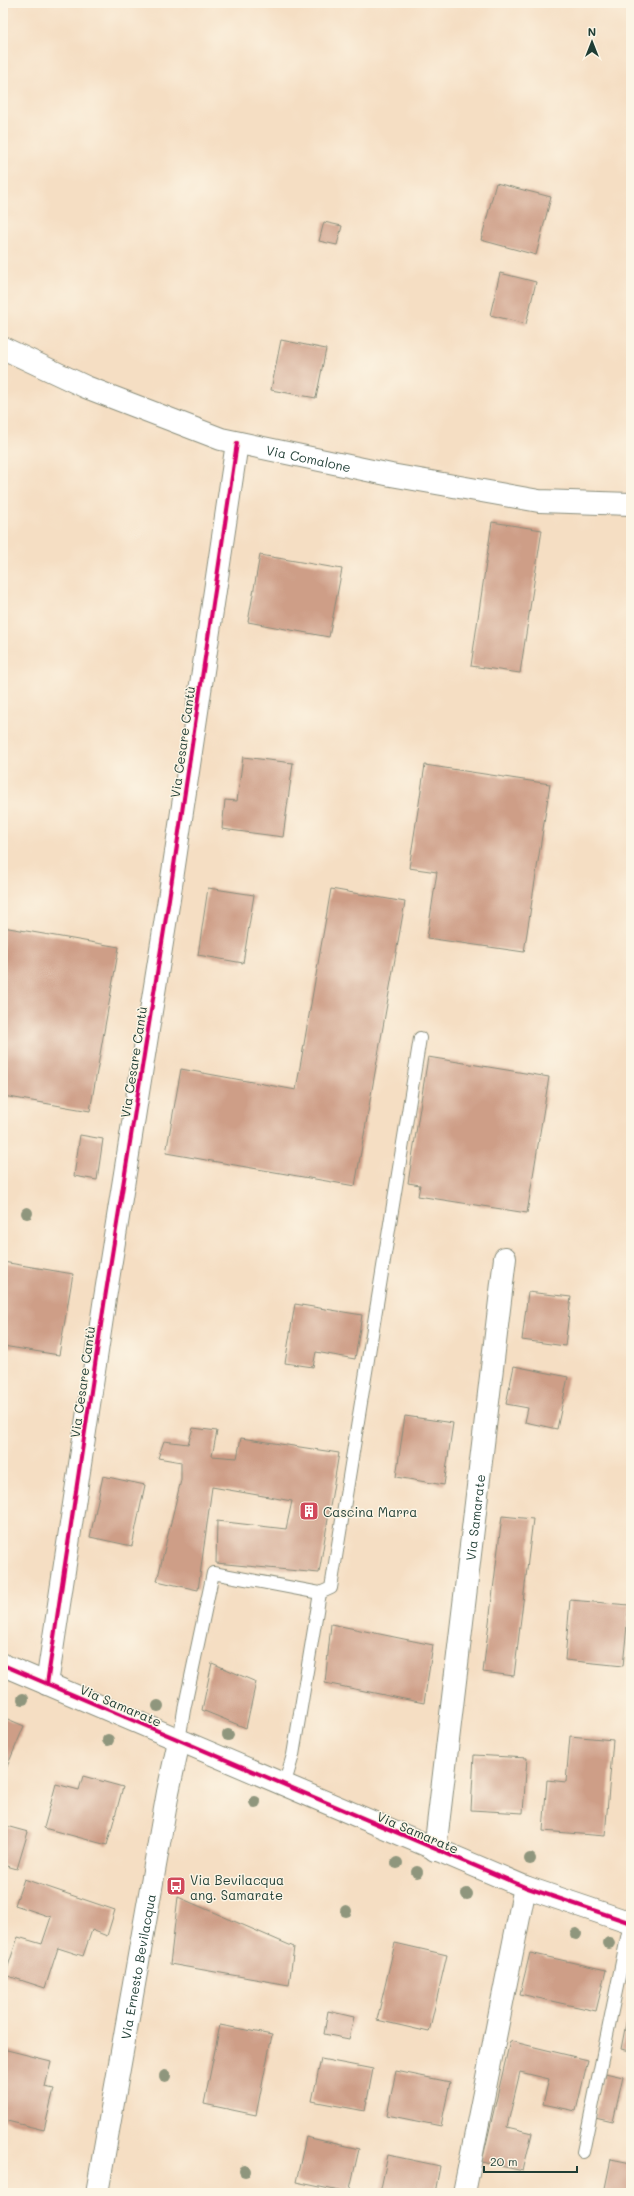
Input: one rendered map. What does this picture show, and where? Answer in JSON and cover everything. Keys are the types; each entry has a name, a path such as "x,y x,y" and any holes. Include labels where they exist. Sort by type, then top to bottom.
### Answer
{"street":[{"name":"Via Comalone","path":"3,348 86,387 221,439 391,475 539,501 631,504"},
{"name":"Via Cesare Cantù","path":"47,1684 106,1291 169,899 237,442"},
{"name":"Via Samarate","path":"435,1850 505,1258"},
{"name":"Via Samarate","path":"3,1664 284,1786 525,1887 631,1922"},
{"name":"Via Ernesto Bevilacqua","path":"97,2193 168,1792 179,1741"},
{"path":"464,2193 525,1887"}],"lane":[{"path":"179,1741 184,1710 213,1573 320,1593 331,1588 420,1038"},
{"path":"284,1786 293,1755 320,1593"},
{"name":"Via Samarate","path":"583,2152 631,1922"}],"building":[{"path":"496,183 551,197 536,255 481,240"},
{"path":"324,222 342,226 337,245 319,241"},
{"path":"500,273 536,282 526,324 490,315"},
{"path":"281,340 326,349 316,398 271,390"},
{"path":"492,522 542,530 520,673 471,666"},
{"path":"260,555 342,569 329,637 248,622"},
{"path":"243,757 293,763 283,837 222,829 225,800 237,801"},
{"path":"425,765 550,784 524,952 427,938 437,872 409,868"},
{"path":"208,888 254,895 243,963 198,955"},
{"path":"331,889 405,902 355,1186 166,1153 181,1069 296,1090"},
{"path":"3,927 119,947 90,1111 3,1096"},
{"path":"428,1057 549,1077 527,1213 418,1196 420,1185 408,1183"},
{"path":"80,1135 103,1139 97,1180 74,1176"},
{"path":"3,1262 73,1274 59,1355 3,1346"},
{"path":"528,1292 571,1297 565,1346 522,1340"},
{"path":"295,1304 362,1315 355,1359 316,1352 313,1367 285,1363"},
{"path":"514,1366 568,1377 557,1429 525,1422 528,1408 506,1404"},
{"path":"405,1416 453,1423 444,1485 396,1477"},
{"name":"Cascina Marra","path":"193,1428 217,1431 212,1456 237,1458 241,1438 339,1453 319,1573 216,1563 217,1521 286,1529 292,1501 212,1487 198,1590 157,1581 181,1480 181,1462 158,1458 164,1441 188,1444"},
{"path":"103,1476 145,1485 132,1546 90,1537"},
{"path":"502,1516 533,1519 514,1676 483,1672"},
{"path":"570,1600 629,1605 623,1666 565,1660"},
{"path":"331,1624 433,1645 424,1703 325,1683"},
{"path":"212,1663 256,1682 246,1728 202,1710"},
{"path":"3,1717 24,1726 6,1769 3,1768"},
{"path":"570,1736 613,1740 605,1836 543,1831 547,1780 566,1782"},
{"path":"474,1755 527,1758 523,1813 471,1810"},
{"path":"83,1776 123,1787 107,1845 44,1828 56,1784 79,1790"},
{"path":"6,1826 28,1832 17,1869 3,1865 3,1834"},
{"path":"24,1879 115,1910 107,1936 92,1930 83,1956 58,1948 45,1988 5,1975 18,1937 42,1944 51,1917 15,1905"},
{"path":"178,1897 294,1947 289,1985 170,1964"},
{"path":"395,1943 447,1955 429,2032 377,2020"},
{"path":"530,1953 606,1970 596,2011 520,1994"},
{"path":"631,2003 631,2051 621,2049"},
{"path":"328,2011 354,2017 349,2039 324,2034"},
{"path":"220,2025 272,2035 256,2115 204,2104"},
{"path":"510,2041 588,2060 576,2111 543,2104 549,2079 520,2072 507,2127 532,2133 523,2171 482,2162"},
{"path":"3,2049 51,2061 45,2087 54,2089 44,2130 3,2120"},
{"path":"321,2059 373,2069 365,2111 312,2101"},
{"path":"396,2071 450,2082 441,2126 387,2115"},
{"path":"605,2073 623,2077 613,2122 595,2118"},
{"path":"306,2137 359,2149 349,2193 296,2182"},
{"path":"388,2155 440,2166 435,2193 380,2193"},
{"path":"611,2159 631,2163 631,2193 604,2193"}],"cycle path":[{"path":"47,1684 105,1298 169,899 237,443"},
{"path":"3,1665 525,1887 631,1923"}],"place":[{"name":"Cascina Marra","path":"309,1511"},
{"name":"Via Bevilacqua ang. Samarate","path":"176,1886"}]}
